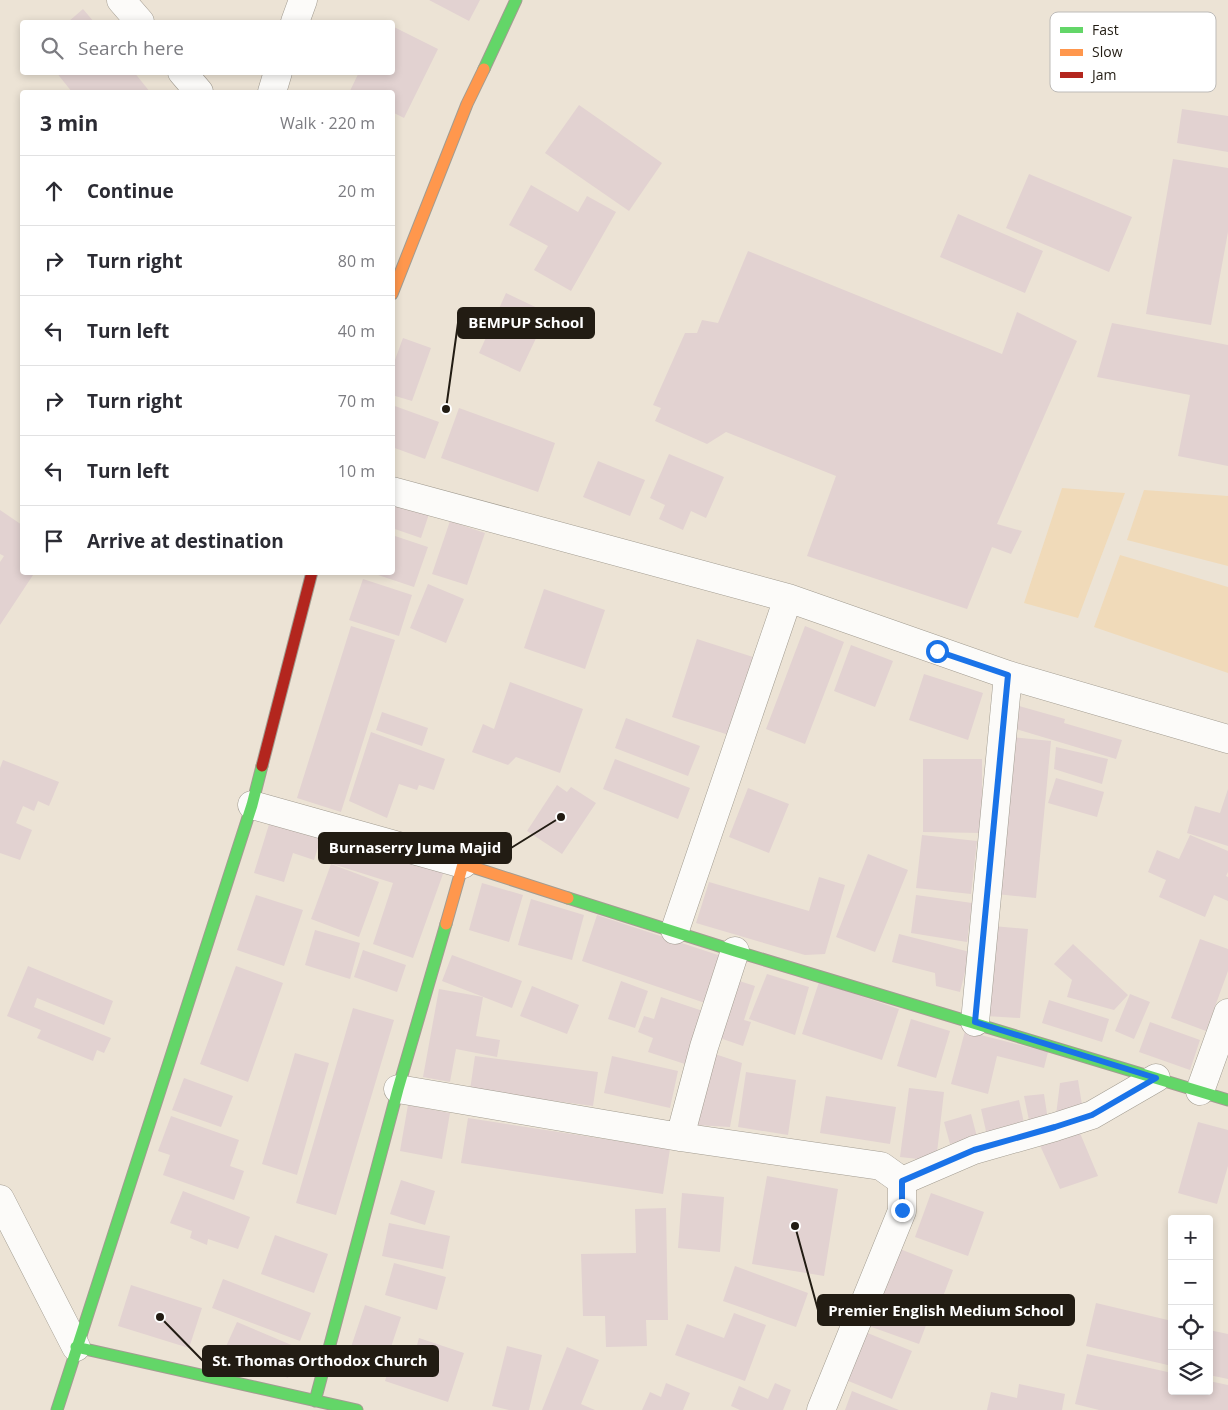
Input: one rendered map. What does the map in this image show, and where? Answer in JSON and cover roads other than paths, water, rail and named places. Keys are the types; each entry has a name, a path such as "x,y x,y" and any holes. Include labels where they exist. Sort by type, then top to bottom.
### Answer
{"street":[{"path":"121,0 138,20"},
{"path":"296,20 303,0"},
{"path":"395,286 466,104 516,0"},
{"path":"185,75 197,90"},
{"path":"273,90 277,75"},
{"path":"395,493 788,598 1008,675 1228,739"},
{"path":"57,1410 252,805 311,575"},
{"path":"675,930 788,598"},
{"path":"975,1022 1008,675"},
{"path":"252,805 462,864 675,930 735,951 1228,1100"},
{"path":"315,1401 398,1089 462,864"},
{"path":"680,1137 704,1046 735,951"},
{"path":"1200,1091 1228,1013"},
{"path":"902,1181 974,1150 1092,1115 1156,1078"},
{"path":"398,1089 680,1137 881,1166 902,1181"},
{"path":"821,1410 902,1210 902,1181"},
{"path":"0,1199 76,1347"},
{"path":"76,1347 356,1410"}],"place":[{"name":"BEMPUP School","path":"446,409"},
{"name":"Burnaserry Juma Majid","path":"561,817"},
{"name":"Premier English Medium School","path":"795,1226"},
{"name":"St. Thomas Orthodox Church","path":"160,1317"}]}
